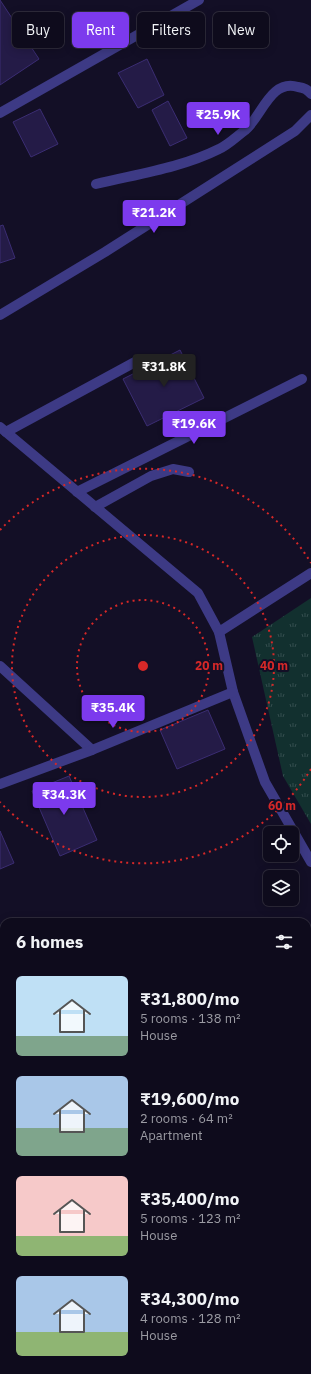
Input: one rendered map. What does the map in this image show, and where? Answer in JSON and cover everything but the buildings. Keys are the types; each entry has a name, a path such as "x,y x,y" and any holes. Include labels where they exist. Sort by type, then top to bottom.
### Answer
{"street":[{"path":"0,114 199,0"},
{"path":"96,184 188,162 220,148 248,129 265,104 278,89 293,85 307,89 311,94"},
{"path":"0,315 112,248 295,131 311,114"},
{"path":"135,362 3,430 198,592 218,632 233,692 265,782 311,862"},
{"path":"77,492 302,379"},
{"path":"95,507 151,476 173,469 189,472"},
{"path":"218,632 311,573"},
{"path":"0,666 92,750"},
{"path":"0,784 92,750 233,692"}],"green space":[{"path":"311,598 311,824 283,776 252,637"}]}
